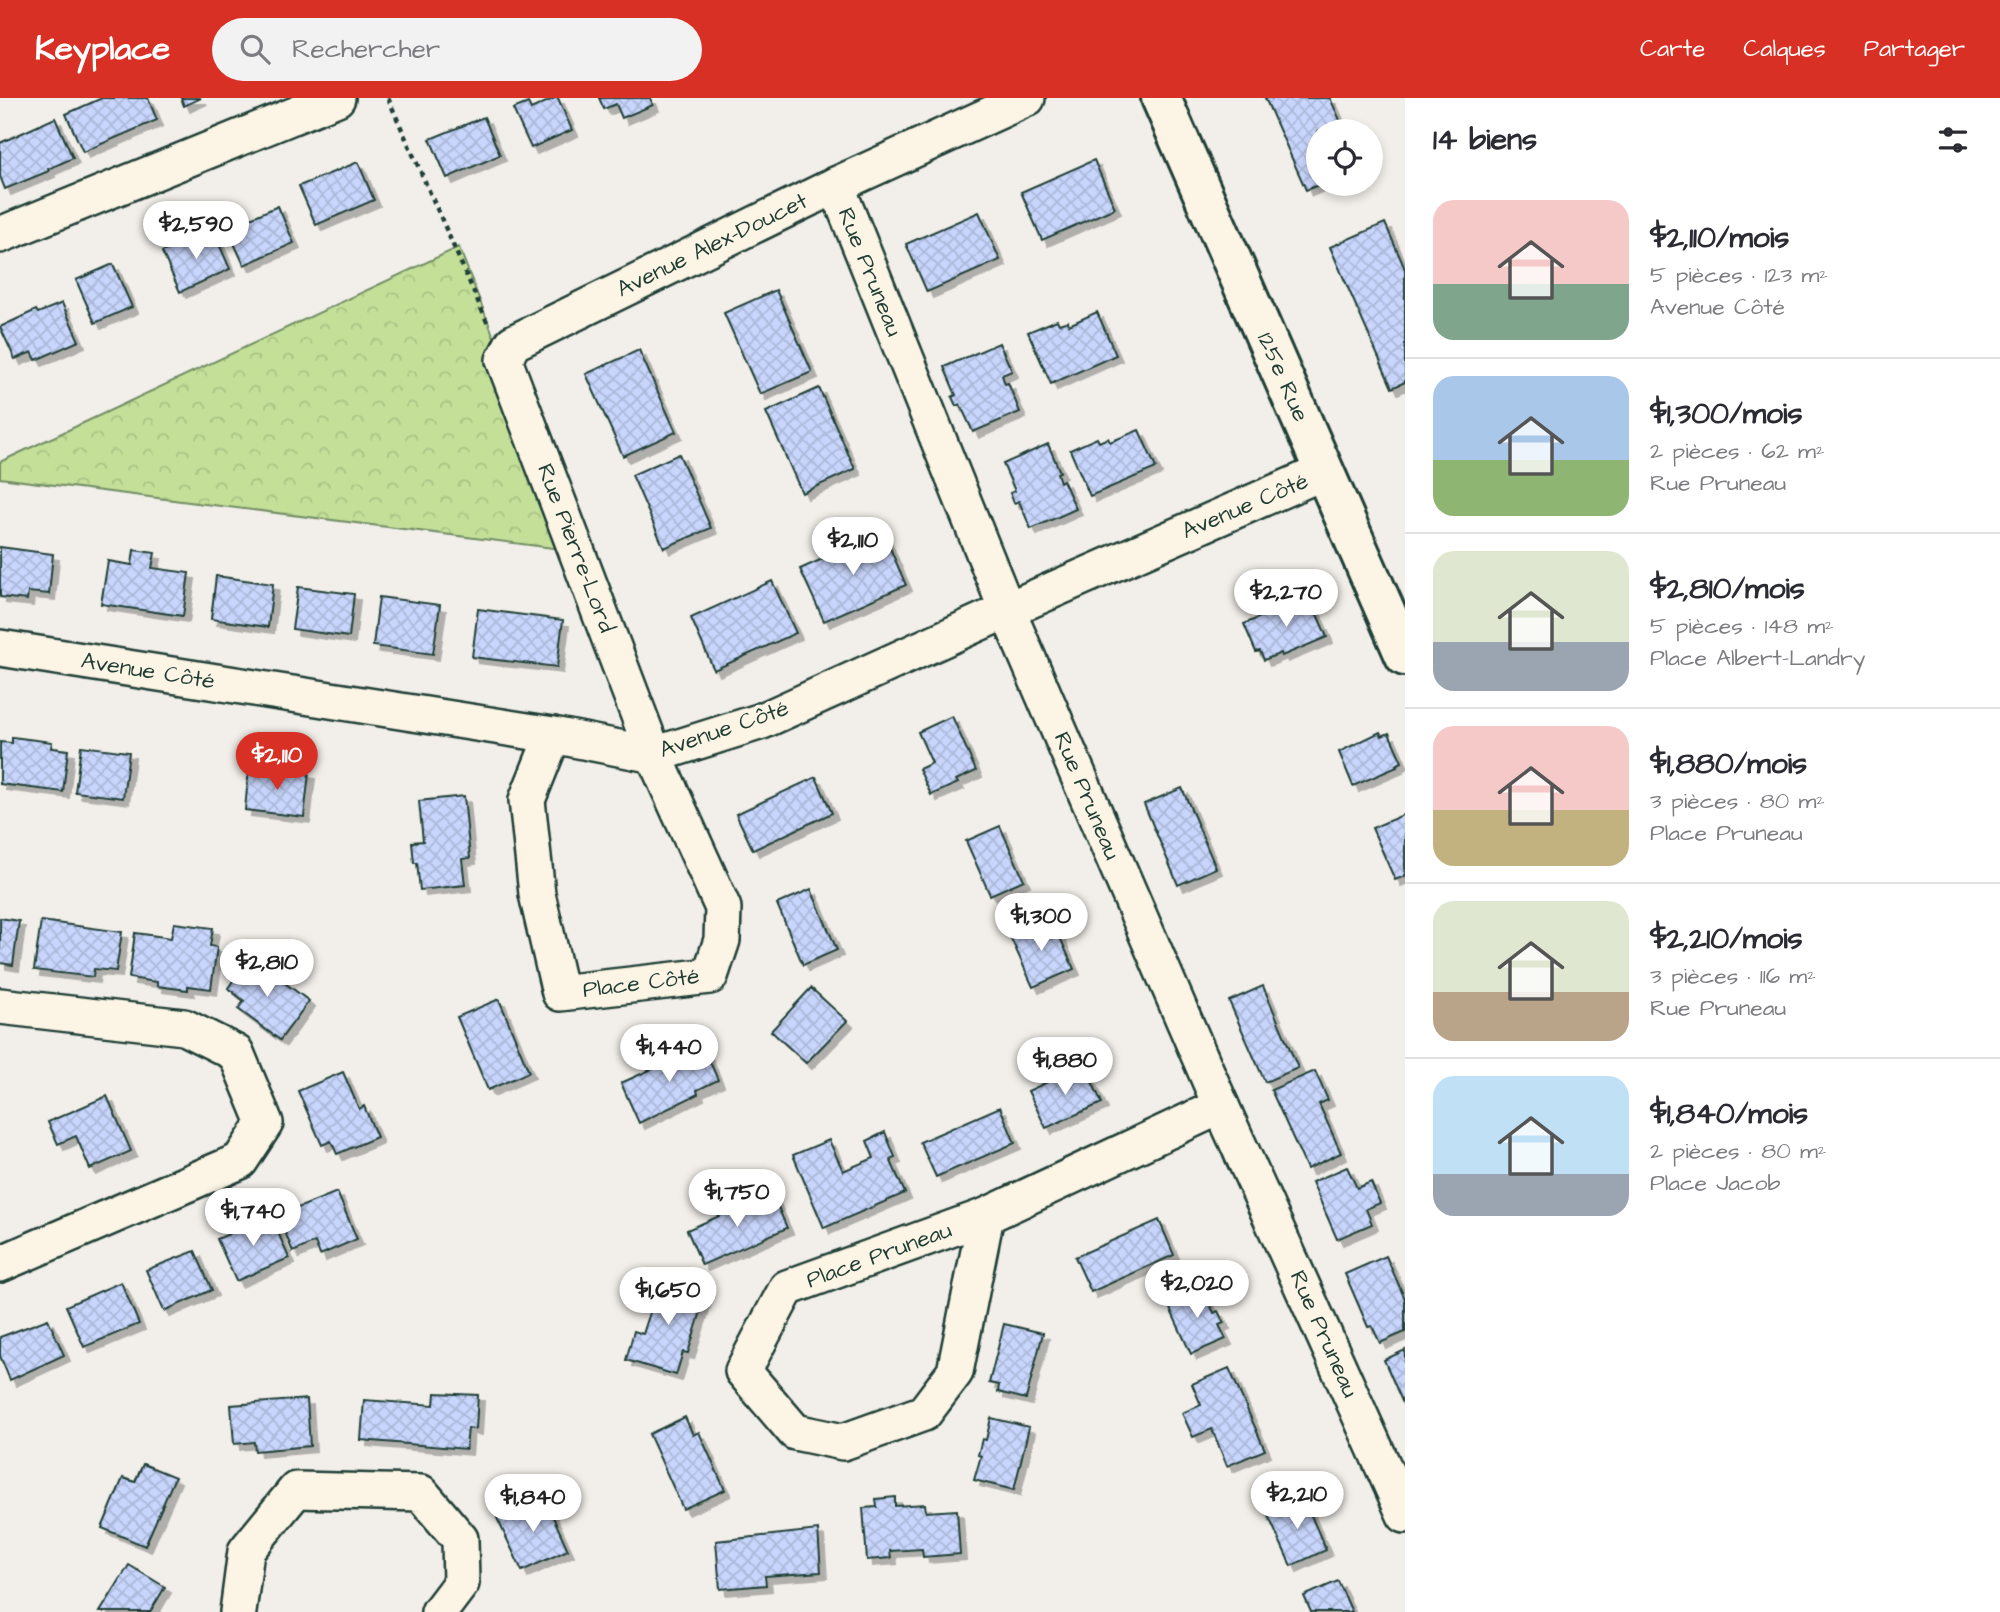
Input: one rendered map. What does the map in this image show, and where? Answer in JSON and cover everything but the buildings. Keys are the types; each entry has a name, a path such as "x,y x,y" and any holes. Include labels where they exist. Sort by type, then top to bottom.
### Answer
{"main road":[{"name":"125e Rue","path":"1161,98 1405,656"}],"street":[{"path":"0,235 337,98"},
{"name":"Avenue Alex-Doucet","path":"508,351 835,185 1027,98"},
{"name":"Rue Pruneau","path":"835,185 1007,610 1221,1106 1405,1515"},
{"name":"Rue Pierre-Lord","path":"508,351 654,755"},
{"name":"Avenue Côté","path":"0,648 553,735 654,755 762,721 1325,471"},
{"name":"Place Côté","path":"553,735 527,800 537,894 560,993 710,976 722,940 723,908 654,755"},
{"path":"0,1006 184,1027 236,1054 265,1123 240,1161 0,1264"},
{"name":"Place Pruneau","path":"986,1216 955,1372 924,1413 843,1442 795,1432 743,1371 787,1288 986,1216 1221,1106"},
{"path":"237,1612 246,1551 296,1490 421,1493 460,1539 461,1583 439,1612"}],"path":[{"path":"388,98 508,351"}],"green space":[{"path":"459,247 577,551 0,478 0,462"}]}
